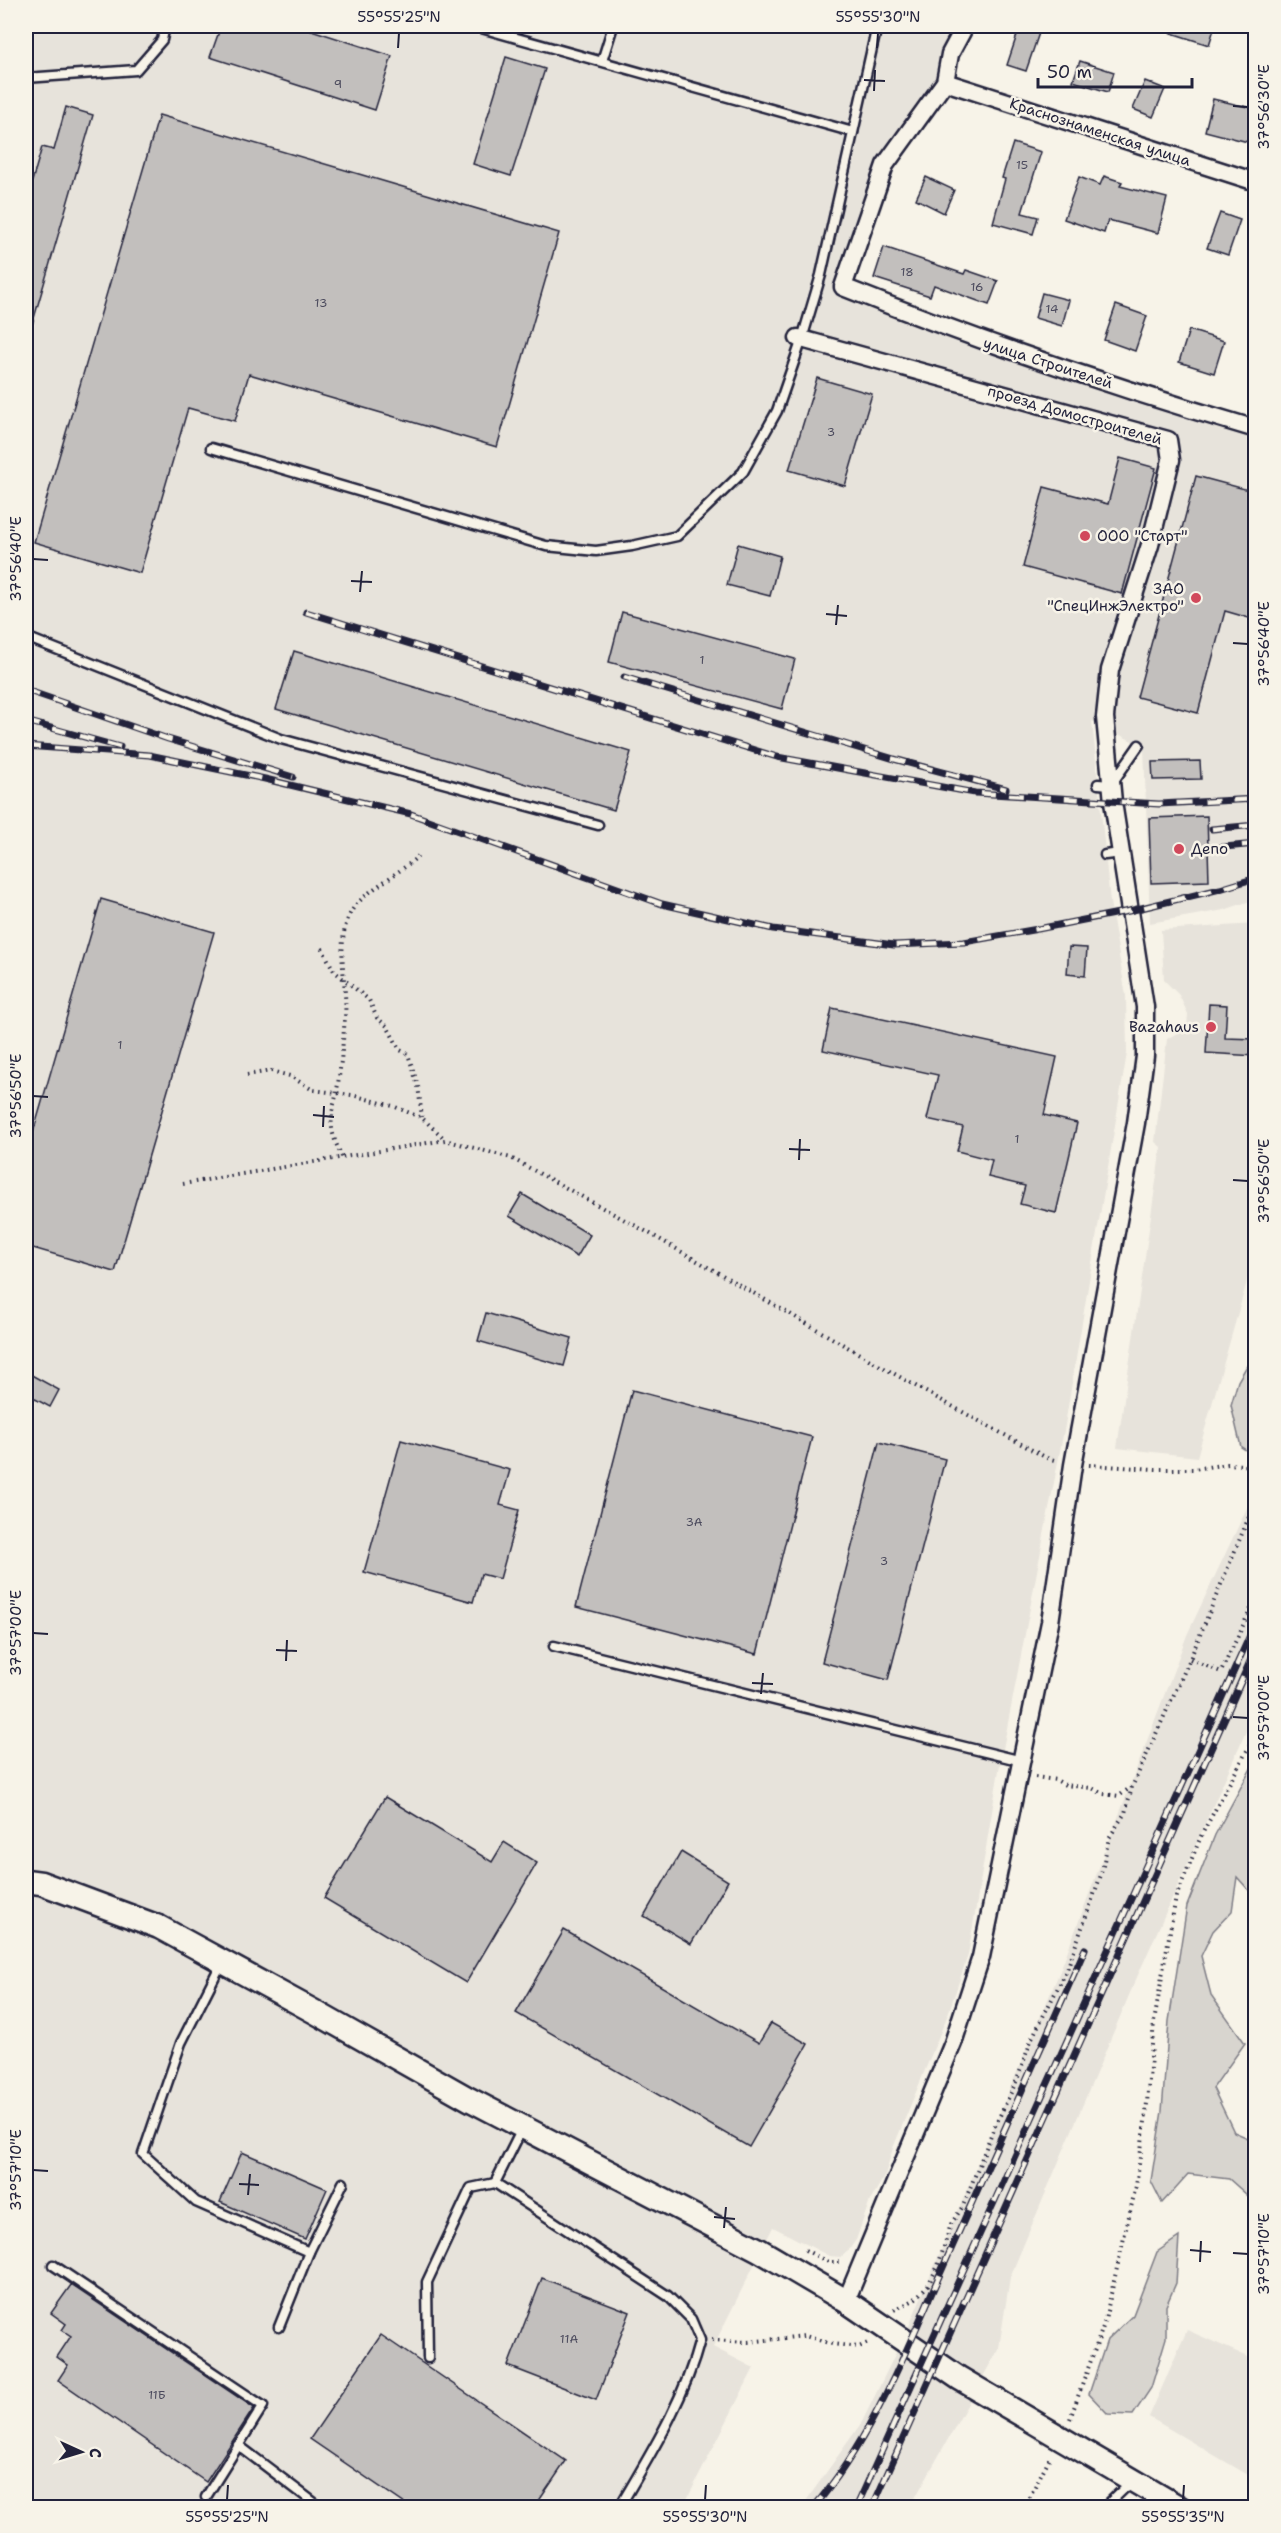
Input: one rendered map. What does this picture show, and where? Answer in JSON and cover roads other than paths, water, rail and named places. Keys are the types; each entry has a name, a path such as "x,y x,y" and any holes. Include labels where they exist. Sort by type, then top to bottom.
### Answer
{"street":[{"path":"945,82 950,54 964,26"},
{"name":"Краснознаменская улица","path":"945,82 1256,182"},
{"name":"улица Строителей","path":"945,82 885,165 843,287 956,332 1176,406 1256,429"},
{"name":"проезд Домостроителей","path":"800,339 1168,440 1171,460 1153,534 1110,670 1104,717 1107,790"},
{"path":"846,2301 953,2043 981,1957 1050,1622 1073,1465 1136,1123 1145,1056 1145,1007 1113,854 1107,790"},
{"path":"26,1881 41,1883 159,1927 523,2127 759,2250 846,2301 959,2378 1180,2508"}],"lane":[{"path":"26,78 136,70 162,40 165,26"},
{"path":"474,26 854,132"},
{"path":"602,61 614,26"},
{"path":"211,448 546,546 596,551 677,536 743,472 777,411 821,275 877,26"},
{"path":"26,638 281,739 598,825"},
{"path":"1107,790 1139,745"},
{"path":"555,1646 1023,1762"},
{"path":"222,1961 182,2043 143,2154 196,2202 309,2252"},
{"path":"495,2183 523,2127"},
{"path":"279,2327 309,2252 343,2183"},
{"path":"428,2358 427,2282 471,2188 495,2183 668,2295 691,2319 700,2340 692,2371 678,2406 620,2508"},
{"path":"53,2265 263,2406 206,2497"},
{"path":"238,2445 321,2508"},
{"path":"1104,2508 1133,2481"}],"railway":[{"path":"306,612 777,757 975,793 1159,804 1256,799"},
{"path":"624,677 894,759 1006,789"},
{"path":"26,690 168,739 293,777"},
{"path":"26,721 120,747"},
{"path":"26,746 149,755 265,779 411,814 662,904 773,929 894,945 964,942 1038,929 1129,911 1256,878"},
{"path":"1212,829 1256,825"},
{"path":"1214,848 1256,844"},
{"path":"856,2508 1256,1622"},
{"path":"872,2508 1256,1648"},
{"path":"813,2508 854,2452 887,2391 1085,1949"}],"place":[{"name":"ООО \"Старт\"","path":"1085,536"},
{"name":"ЗАО \"СпецИнжЭлектро\"","path":"1196,598"},
{"name":"Депо","path":"1179,849"},
{"name":"Bazahaus","path":"1211,1027"}]}
